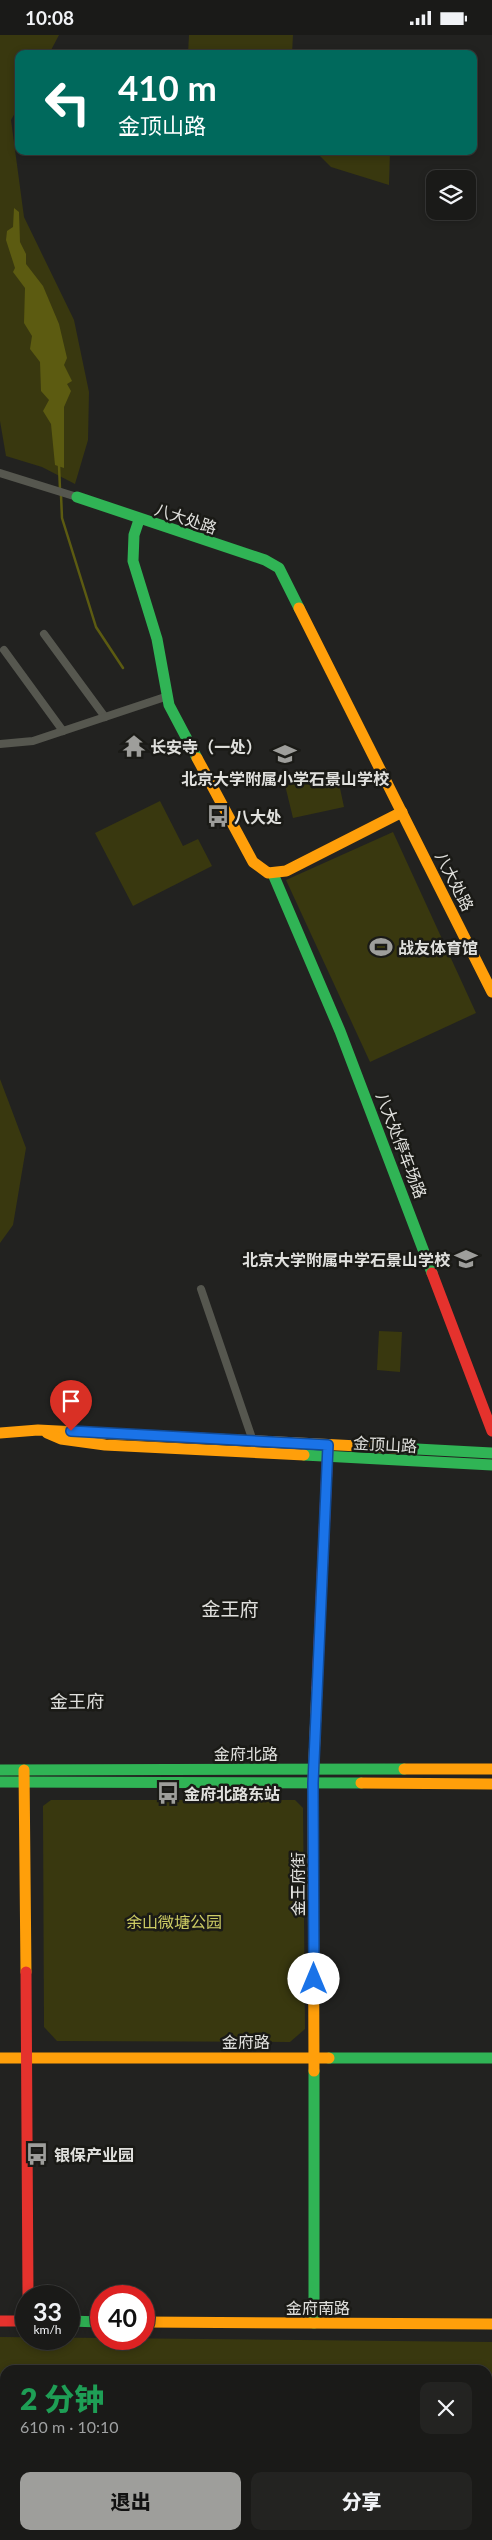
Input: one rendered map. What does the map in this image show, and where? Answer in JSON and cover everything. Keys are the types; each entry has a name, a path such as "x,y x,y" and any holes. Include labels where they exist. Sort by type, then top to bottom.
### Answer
{"street":[{"path":"0,473 77,497"},
{"name":"八大处路","path":"77,497 139,520 265,561 275,565 281,572 492,992"},
{"path":"139,520 133,547 137,578 157,639 169,705 253,863 262,872 273,874 286,871 402,812"},
{"path":"44,634 105,717"},
{"path":"4,650 63,731"},
{"path":"0,744 33,741 168,696"},
{"name":"八大处停车场路","path":"273,874 348,1049 492,1431"},
{"path":"201,1289 256,1453"},
{"name":"金顶山路","path":"38,1430 61,1439 105,1445 256,1453 327,1451 492,1453"},
{"name":"金顶山路","path":"0,1433 38,1430 253,1441 327,1451 492,1465"},
{"name":"金王府街","path":"314,2323 313,1769 327,1451"},
{"name":"金府北路","path":"0,1770 492,1769"},
{"path":"24,1770 28,2285"},
{"name":"金府北路","path":"0,1782 492,1784"},
{"name":"金府路","path":"0,2057 492,2058"},
{"path":"0,2321 15,2321"},
{"name":"金府南路","path":"155,2322 492,2324"}],"green space":[{"path":"0,35 59,35 51,50 15,50 15,113 11,120 24,217 74,320 89,392 88,440 75,484 42,467 6,456 0,421"},
{"path":"189,35 293,35 292,50 188,50"},
{"path":"319,155 390,155 389,185 331,167"},
{"path":"337,774 344,807 293,818 285,785"},
{"path":"160,801 183,846 198,839 212,866 133,906 95,833"},
{"name":"战友体育馆","path":"393,832 476,1013 370,1062 286,880"},
{"path":"0,1079 26,1148 13,1225 0,1243"},
{"path":"379,1331 402,1332 400,1372 377,1370"},
{"name":"余山微塘公园","path":"51,1800 295,1800 303,1808 305,2029 290,2042 57,2041 44,2027 43,1806"},
{"path":"0,2337 15,2337 15,2350 80,2350 80,2338 90,2338 90,2350 155,2350 155,2339 492,2342 492,2365 0,2365"}],"shaded area":[{"path":"14,208 19,212 20,242 26,254 26,264 43,286 59,324 67,358 64,365 72,381 67,384 71,391 64,407 64,468 55,465 51,424 43,411 49,400 41,391 40,362 30,349 32,336 24,323 25,288 13,272 15,268 6,240 7,231 13,227"}],"waterway":[{"path":"59,465 60,489"},
{"path":"61,495 62,518 96,627 123,668"}],"traffic: fast":[{"path":"77,497 265,560 279,568 299,608"},
{"path":"139,520 134,535 133,561 157,639 169,705 197,758"},
{"path":"273,874 340,1031 432,1273"},
{"path":"398,1448 492,1453"},
{"path":"304,1455 492,1465"},
{"path":"0,1770 404,1769"},
{"path":"0,1782 361,1783"},
{"path":"329,2058 492,2058"},
{"path":"314,2071 314,2323"},
{"path":"80,2321 90,2322"}],"traffic: slow":[{"path":"299,608 492,992"},
{"path":"197,758 253,862 268,873 286,871 402,812"},
{"path":"0,1433 38,1430 398,1448"},
{"path":"47,1433 61,1439 105,1445 304,1455"},
{"path":"314,2071 313,1783 317,1688"},
{"path":"404,1769 492,1769"},
{"path":"24,1770 26,1972"},
{"path":"361,1783 492,1784"},
{"path":"0,2058 329,2058"},
{"path":"155,2322 492,2324"}],"traffic: jam":[{"path":"432,1273 492,1431"},
{"path":"317,1688 328,1446"},
{"path":"26,1972 28,2285"},
{"path":"0,2321 15,2321"}],"place":[{"name":"长安寺（一处）","path":"134,746"},
{"name":"北京大学附属小学石景山学校","path":"285,754"},
{"name":"八大处","path":"218,816"},
{"name":"战友体育馆","path":"381,947"},
{"name":"北京大学附属中学石景山学校","path":"466,1259"},
{"name":"金府北路东站","path":"168,1793"},
{"name":"银保产业园","path":"37,2154"}],"district":[{"name":"金王府","path":"230,1608"},
{"name":"金王府","path":"77,1701"}],"route":[{"path":"71,1431 328,1445 313,1783 314,1979"}]}
